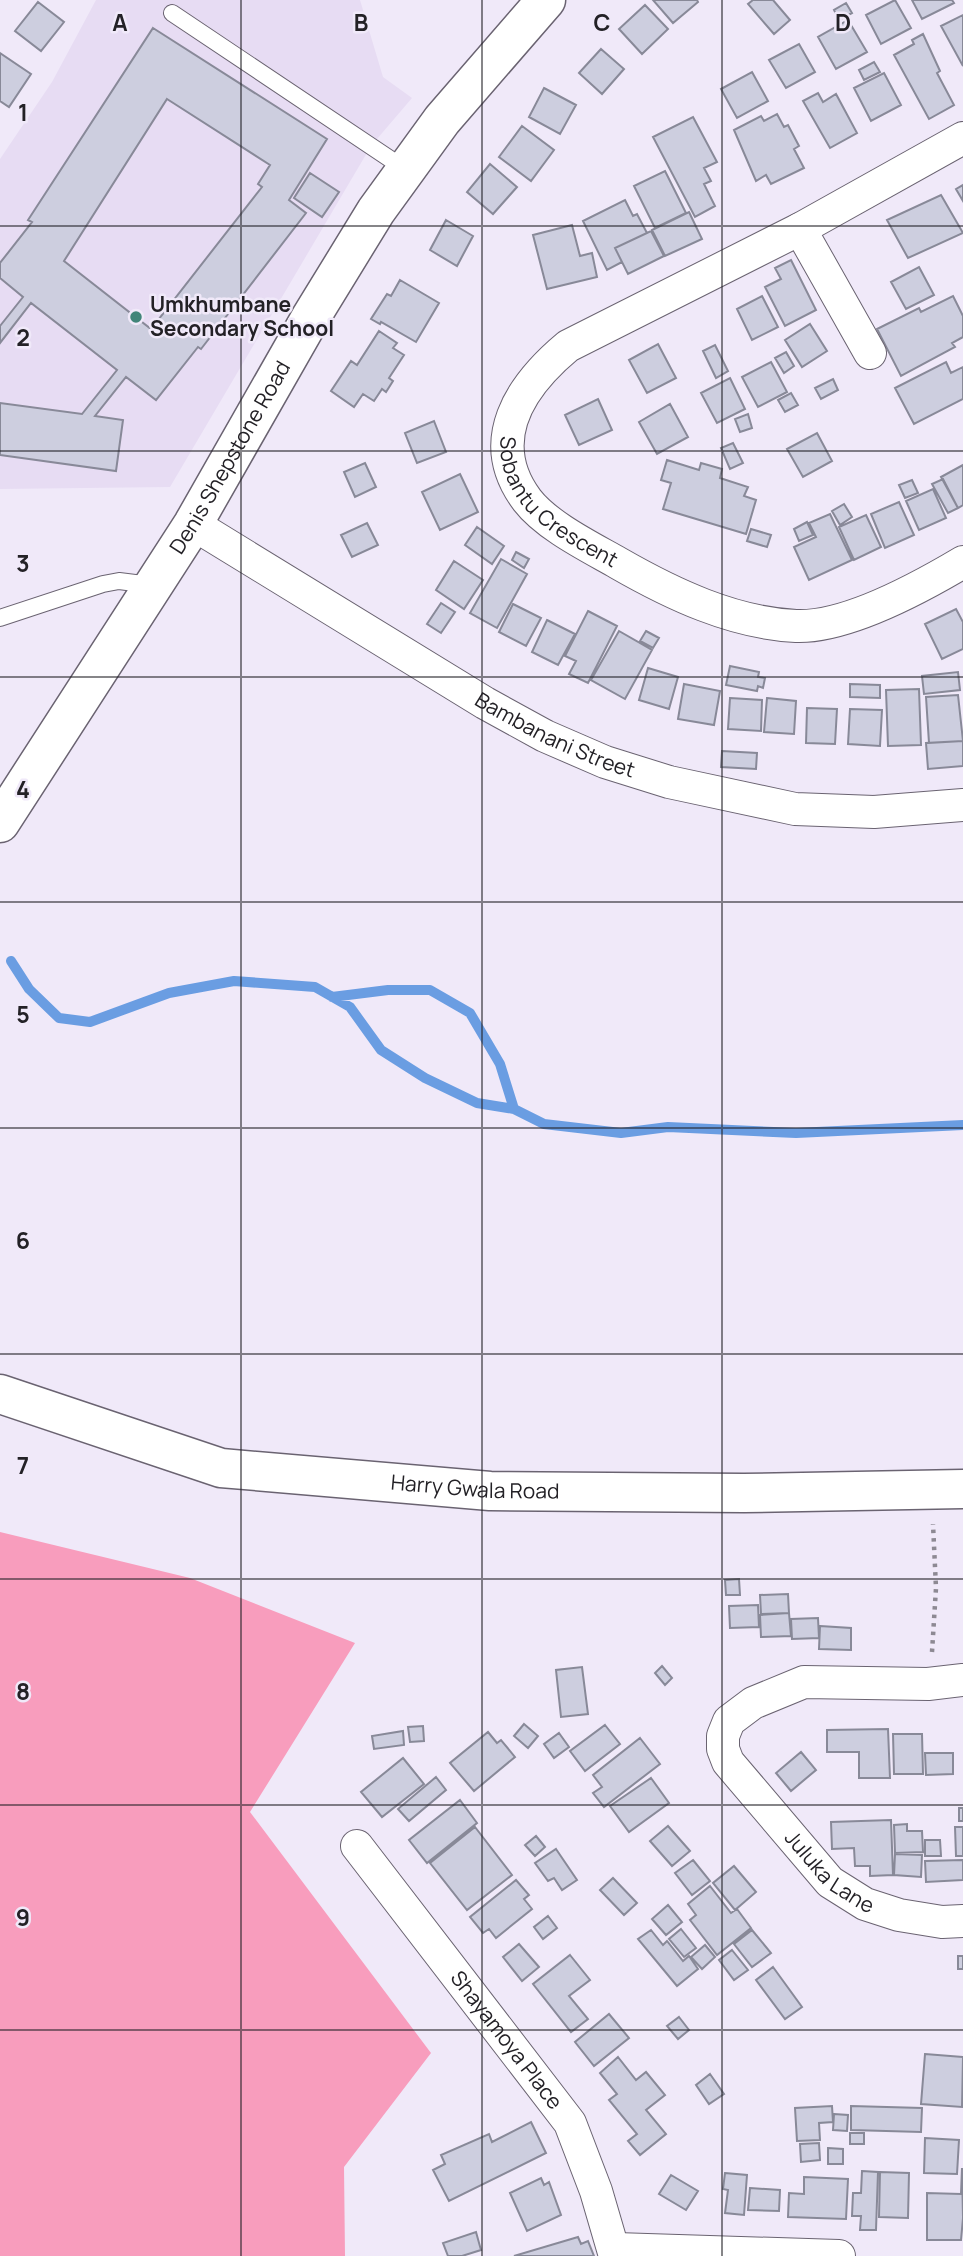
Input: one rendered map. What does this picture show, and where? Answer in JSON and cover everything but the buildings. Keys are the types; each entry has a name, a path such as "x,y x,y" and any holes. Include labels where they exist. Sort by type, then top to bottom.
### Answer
{"street":[{"name":"Denis Shepstone Road","path":"0,823 193,524 349,253 405,169 482,71 546,0"},
{"name":"Sobantu Crescent","path":"963,138 800,229 568,346 543,367 522,394 512,419 507,448 511,472 528,502 568,534 657,585 696,602 754,620 799,626 846,617 916,589 963,562"},
{"path":"800,229 870,353"},
{"name":"Bambanani Street","path":"193,524 485,703 545,736 605,762 669,782 795,809 874,812 963,805"},
{"name":"Harry Gwala Road","path":"0,1394 221,1468 489,1491 744,1493 947,1489"},
{"path":"928,1684 963,1680"},
{"name":"Juluka Lane","path":"928,1684 804,1682 753,1703 729,1721 723,1736 723,1749 728,1762 830,1882 865,1904 899,1915 942,1922 963,1921"},
{"name":"Shayamoya Place","path":"357,1846 570,2123 616,2252"},
{"path":"616,2252 839,2256"}],"lane":[{"path":"172,13 405,169"},
{"path":"0,618 103,584 119,581 152,585"}],"path":[{"path":"928,1684 947,1489"}],"shaded area":[{"name":"Umkhumbane Secondary School","path":"96,0 360,0 383,77 412,98 371,146 170,487 0,489 0,159 52,82"},
{"path":"0,1532 190,1578 355,1643 250,1812 431,2053 344,2167 345,2256 0,2256"}],"waterway":[{"path":"11,961 29,989 59,1018 90,1022 169,993 234,981 315,987 350,1007 381,1050 425,1078 477,1103 514,1109 544,1124 621,1133 668,1127 796,1133 963,1125"},
{"path":"332,997 388,990 430,990 470,1013 500,1064 514,1109"}],"place":[{"name":"Umkhumbane Secondary School","path":"136,317"}]}
